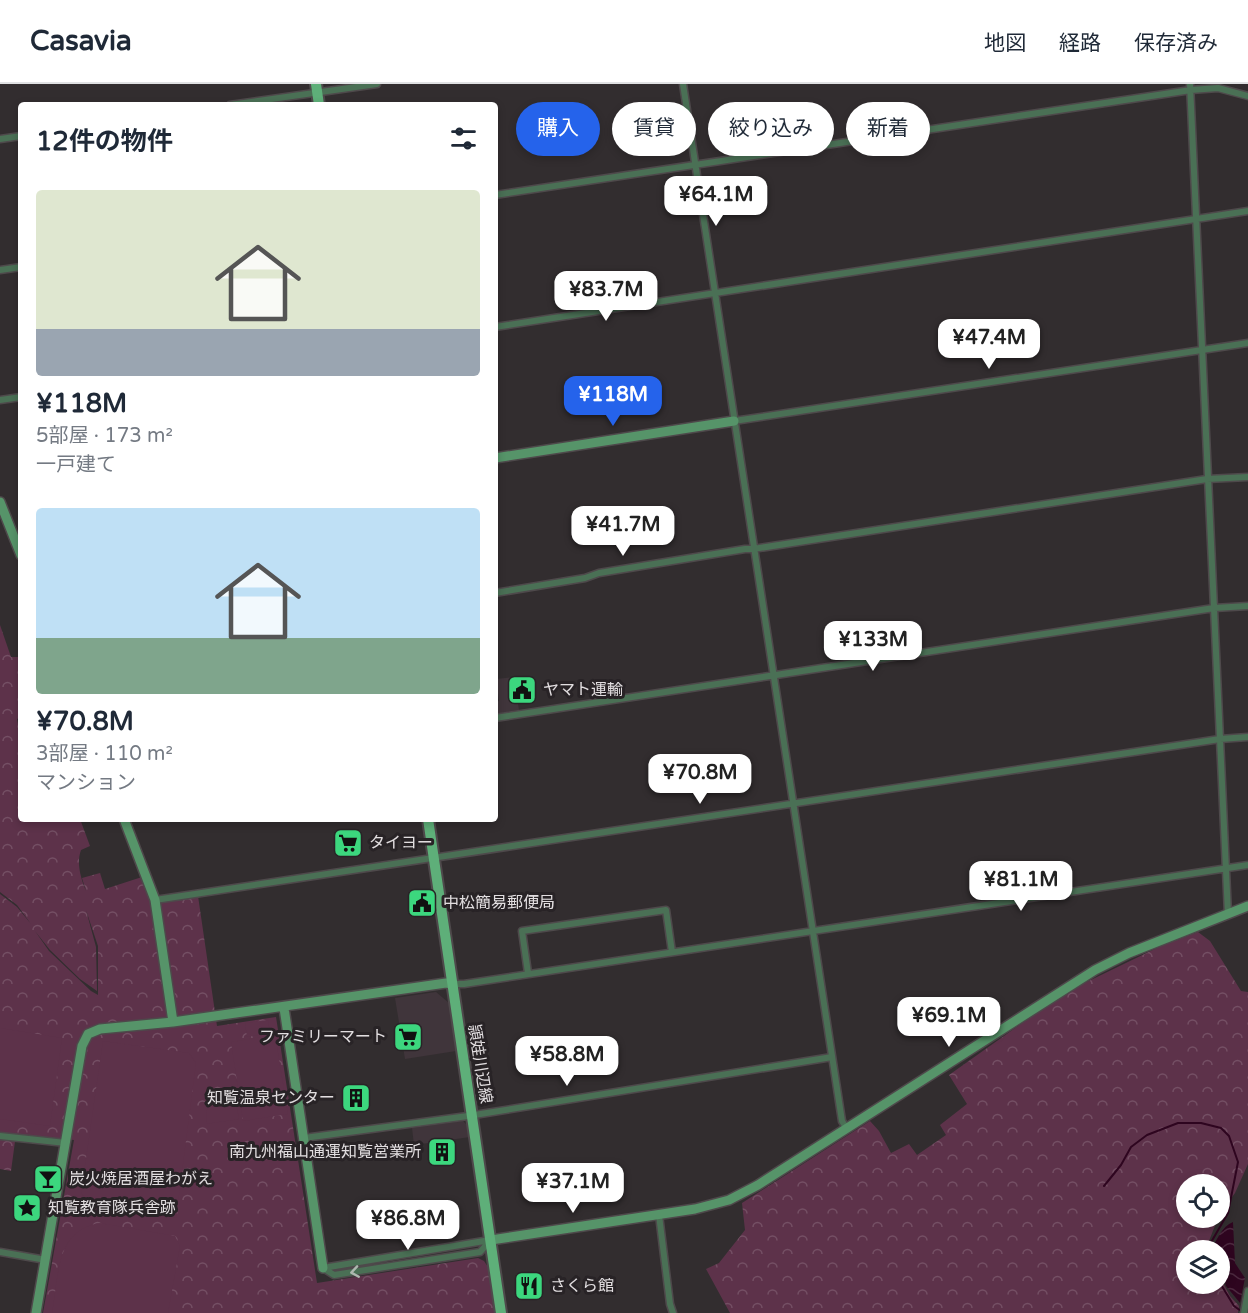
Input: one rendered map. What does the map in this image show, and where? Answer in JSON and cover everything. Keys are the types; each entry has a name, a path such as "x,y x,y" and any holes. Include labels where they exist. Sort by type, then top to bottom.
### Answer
{"main road":[{"name":"頴娃川辺線","path":"428,822 501,1313"}],"street":[{"path":"245,102 316,88 377,84"},
{"path":"683,84 792,804 842,1120 847,1129"},
{"path":"1218,88 1232,84"},
{"path":"1191,87 1228,914"},
{"path":"498,195 1191,87 1218,88 1248,96"},
{"path":"0,139 18,136"},
{"path":"498,327 1248,212"},
{"path":"0,270 18,267"},
{"path":"498,458 1248,343"},
{"path":"0,400 18,397"},
{"path":"498,592 585,579 599,573 745,549 1207,479 1248,477"},
{"path":"0,502 16,531"},
{"path":"498,718 1214,608 1248,606"},
{"path":"155,900 1220,739 1248,737"},
{"path":"125,822 155,900 173,1023"},
{"path":"36,1313 82,1046 88,1034 100,1029 173,1023 447,983 457,985 1248,865"},
{"path":"284,1008 323,1268 334,1275 480,1252 490,1240 695,1209 729,1200 847,1129 1095,970 1129,953 1248,906"},
{"path":"528,974 522,931 666,910 672,952"},
{"path":"304,1138 473,1115 832,1057"},
{"path":"0,1136 66,1143"},
{"path":"659,1215 670,1305 673,1313"},
{"path":"0,1252 46,1260"},
{"path":"1244,1313 1248,1291"}],"shaded area":[{"path":"514,677 519,710 498,714 498,679"},
{"path":"436,992 449,1003 456,1051 405,1059 395,998"},
{"path":"463,1121 468,1126 470,1137 414,1145 412,1128"}],"green space":[{"path":"0,625 11,657 18,657 18,822 81,822 90,846 81,850 79,860 81,876 86,891 82,878 100,873 105,889 142,877 151,903 198,896 217,1026 276,1017 317,1283 478,1258 488,1267 496,1313 43,1313 74,1140 16,1134 11,1171 0,1169 0,894 17,907 31,924 17,905 0,892","holes":["86,910 98,946 98,995 91,991 49,951 35,931 50,950 80,979 97,991 96,947"]},
{"path":"1198,932 1210,941 1241,991 1248,992 1248,1164 1230,1200 1230,1174 1176,1174 1176,1228 1214,1228 1209,1240 1176,1240 1176,1294 1229,1294 1239,1306 1238,1313 730,1313 706,1269 719,1263 745,1230 742,1203 870,1121 879,1131 891,1153 909,1144 917,1155 946,1135 940,1125 967,1104 949,1075 1066,992 1161,946"},
{"path":"268,1020 270,1033 247,1037 245,1023"},
{"path":"0,1028 62,1038 50,1126 0,1119"},
{"path":"275,1035 288,1114 243,1121 231,1042"},
{"path":"103,1041 189,1053 196,1063 176,1218 92,1207 81,1193"},
{"path":"234,1092 239,1119 206,1124 208,1096"},
{"path":"100,1223 175,1236 180,1246 168,1313 52,1313 58,1270 67,1245 74,1235 85,1227"}],"water":[{"path":"1233,1222 1235,1263 1245,1278 1240,1303 1230,1291 1230,1240 1216,1240 1225,1228 1230,1228 1230,1224"}],"waterway":[{"path":"1104,1186 1121,1165 1131,1147 1147,1135 1178,1123 1201,1123 1221,1128 1229,1136 1238,1162 1228,1213 1212,1240"},
{"path":"1227,1294 1234,1306 1241,1311"}],"place":[{"name":"ヤマト運輸","path":"522,690"},
{"name":"タイヨー","path":"348,843"},
{"name":"中松簡易郵便局","path":"422,903"},
{"name":"ファミリーマート","path":"408,1037"},
{"name":"知覧温泉センター","path":"356,1098"},
{"name":"南九州福山通運知覧営業所","path":"442,1152"},
{"name":"炭火焼居酒屋わがえ","path":"48,1179"},
{"name":"知覧教育隊兵舎跡","path":"27,1208"},
{"name":"さくら館","path":"529,1286"}]}
